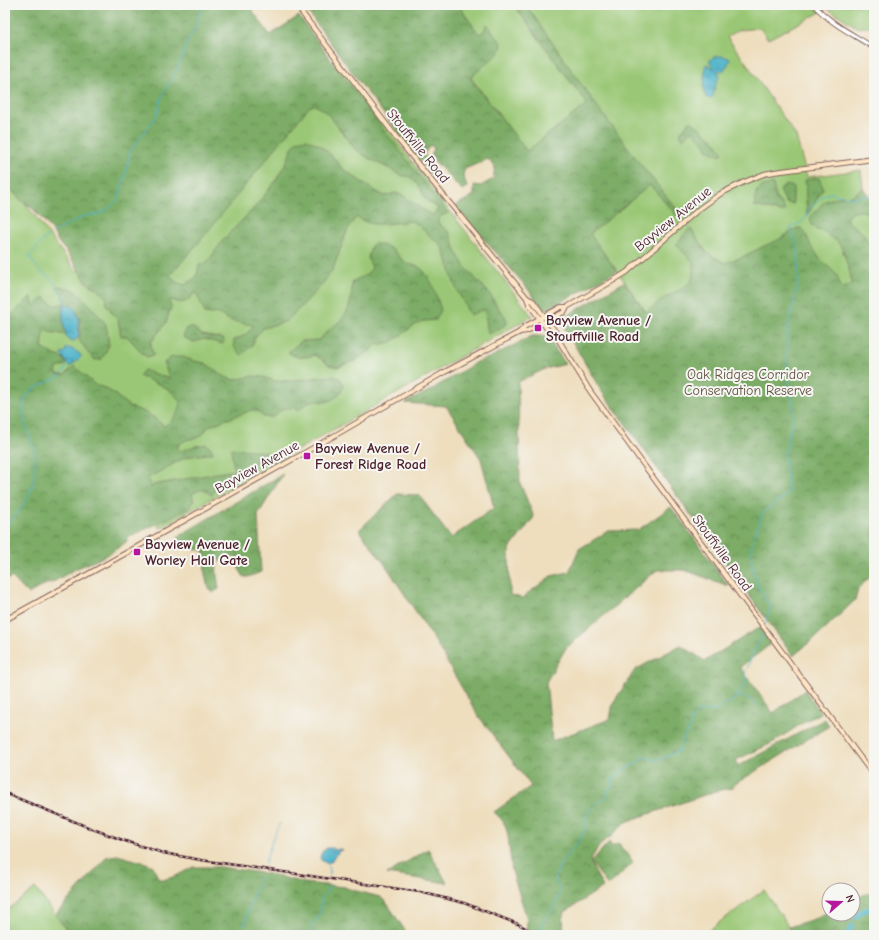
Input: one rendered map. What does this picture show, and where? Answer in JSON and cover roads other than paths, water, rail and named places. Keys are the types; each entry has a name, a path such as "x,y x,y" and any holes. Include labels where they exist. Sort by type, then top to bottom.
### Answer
{"main road":[{"name":"Stouffville Road","path":"296,5 396,137 527,298 529,304 553,337 558,340"},
{"name":"Bayview Avenue","path":"5,620 279,467 441,374 520,332 527,331 564,312 567,307 627,272 699,209 720,194 744,182 769,173 874,159"},
{"name":"Stouffville Road","path":"527,298 533,301 557,334 558,340 590,391 644,466 874,776"},
{"name":"Bayview Avenue","path":"520,332 524,327 544,316 561,307 567,307"}],"street":[{"path":"814,5 827,18 851,35 874,48"}],"water":[{"path":"720,56 730,58 730,60 724,71 717,71 720,75 715,86 713,97 710,99 706,97 704,90 705,67 706,64 715,69 710,63 710,60 714,57"},
{"path":"65,304 75,308 79,318 78,338 72,342 70,340 69,341 66,335 64,326 63,307"},
{"path":"66,348 80,354 81,357 70,367 61,354 65,352"},
{"path":"327,848 342,850 338,851 331,862 326,863 321,860 320,857 322,852"}],"waterway":[{"path":"53,233 84,216 102,213 118,199 125,176 130,151 156,117 162,96 177,70 185,47 195,28 202,5"},
{"path":"765,625 770,607 758,587 752,566 751,548 762,513 789,493 784,455 794,410 787,371 787,331 797,289 799,261 797,244 790,228 802,222 807,216 809,209 824,195 831,193 853,198 871,195"},
{"path":"49,236 43,240 29,256 39,270 54,282 65,304"},
{"path":"5,527 27,499 34,478 34,453 24,420 24,403 32,390 60,376 65,371 67,364"},
{"path":"542,934 543,923 559,896 556,880 558,869 583,834 587,813 595,805 606,798 609,789 614,785 612,781 621,771 635,764 643,757 657,760 679,751 683,738 691,726 691,720 697,713 714,711 732,701 745,685 745,670 748,668 754,650 764,631"},
{"path":"736,697 746,697 758,707"},
{"path":"265,863 273,838 280,823"},
{"path":"327,863 330,875"},
{"path":"234,935 245,923 248,909 260,877"},
{"path":"309,935 311,928 320,913 322,898 329,886"},
{"path":"861,913 874,908"},
{"path":"848,935 852,926"}],"railway":[{"path":"5,793 90,828 163,853 201,860 420,892 464,903 518,924 539,935"}],"place":[{"name":"Bayview Avenue / Stouffville Road","path":"538,328"},
{"name":"Bayview Avenue / Forest Ridge Road","path":"307,456"},
{"name":"Bayview Avenue / Worley Hall Gate","path":"137,552"}],"park label":[{"name":"Oak Ridges Corridor Conservation Reserve","path":"748,382"}]}
